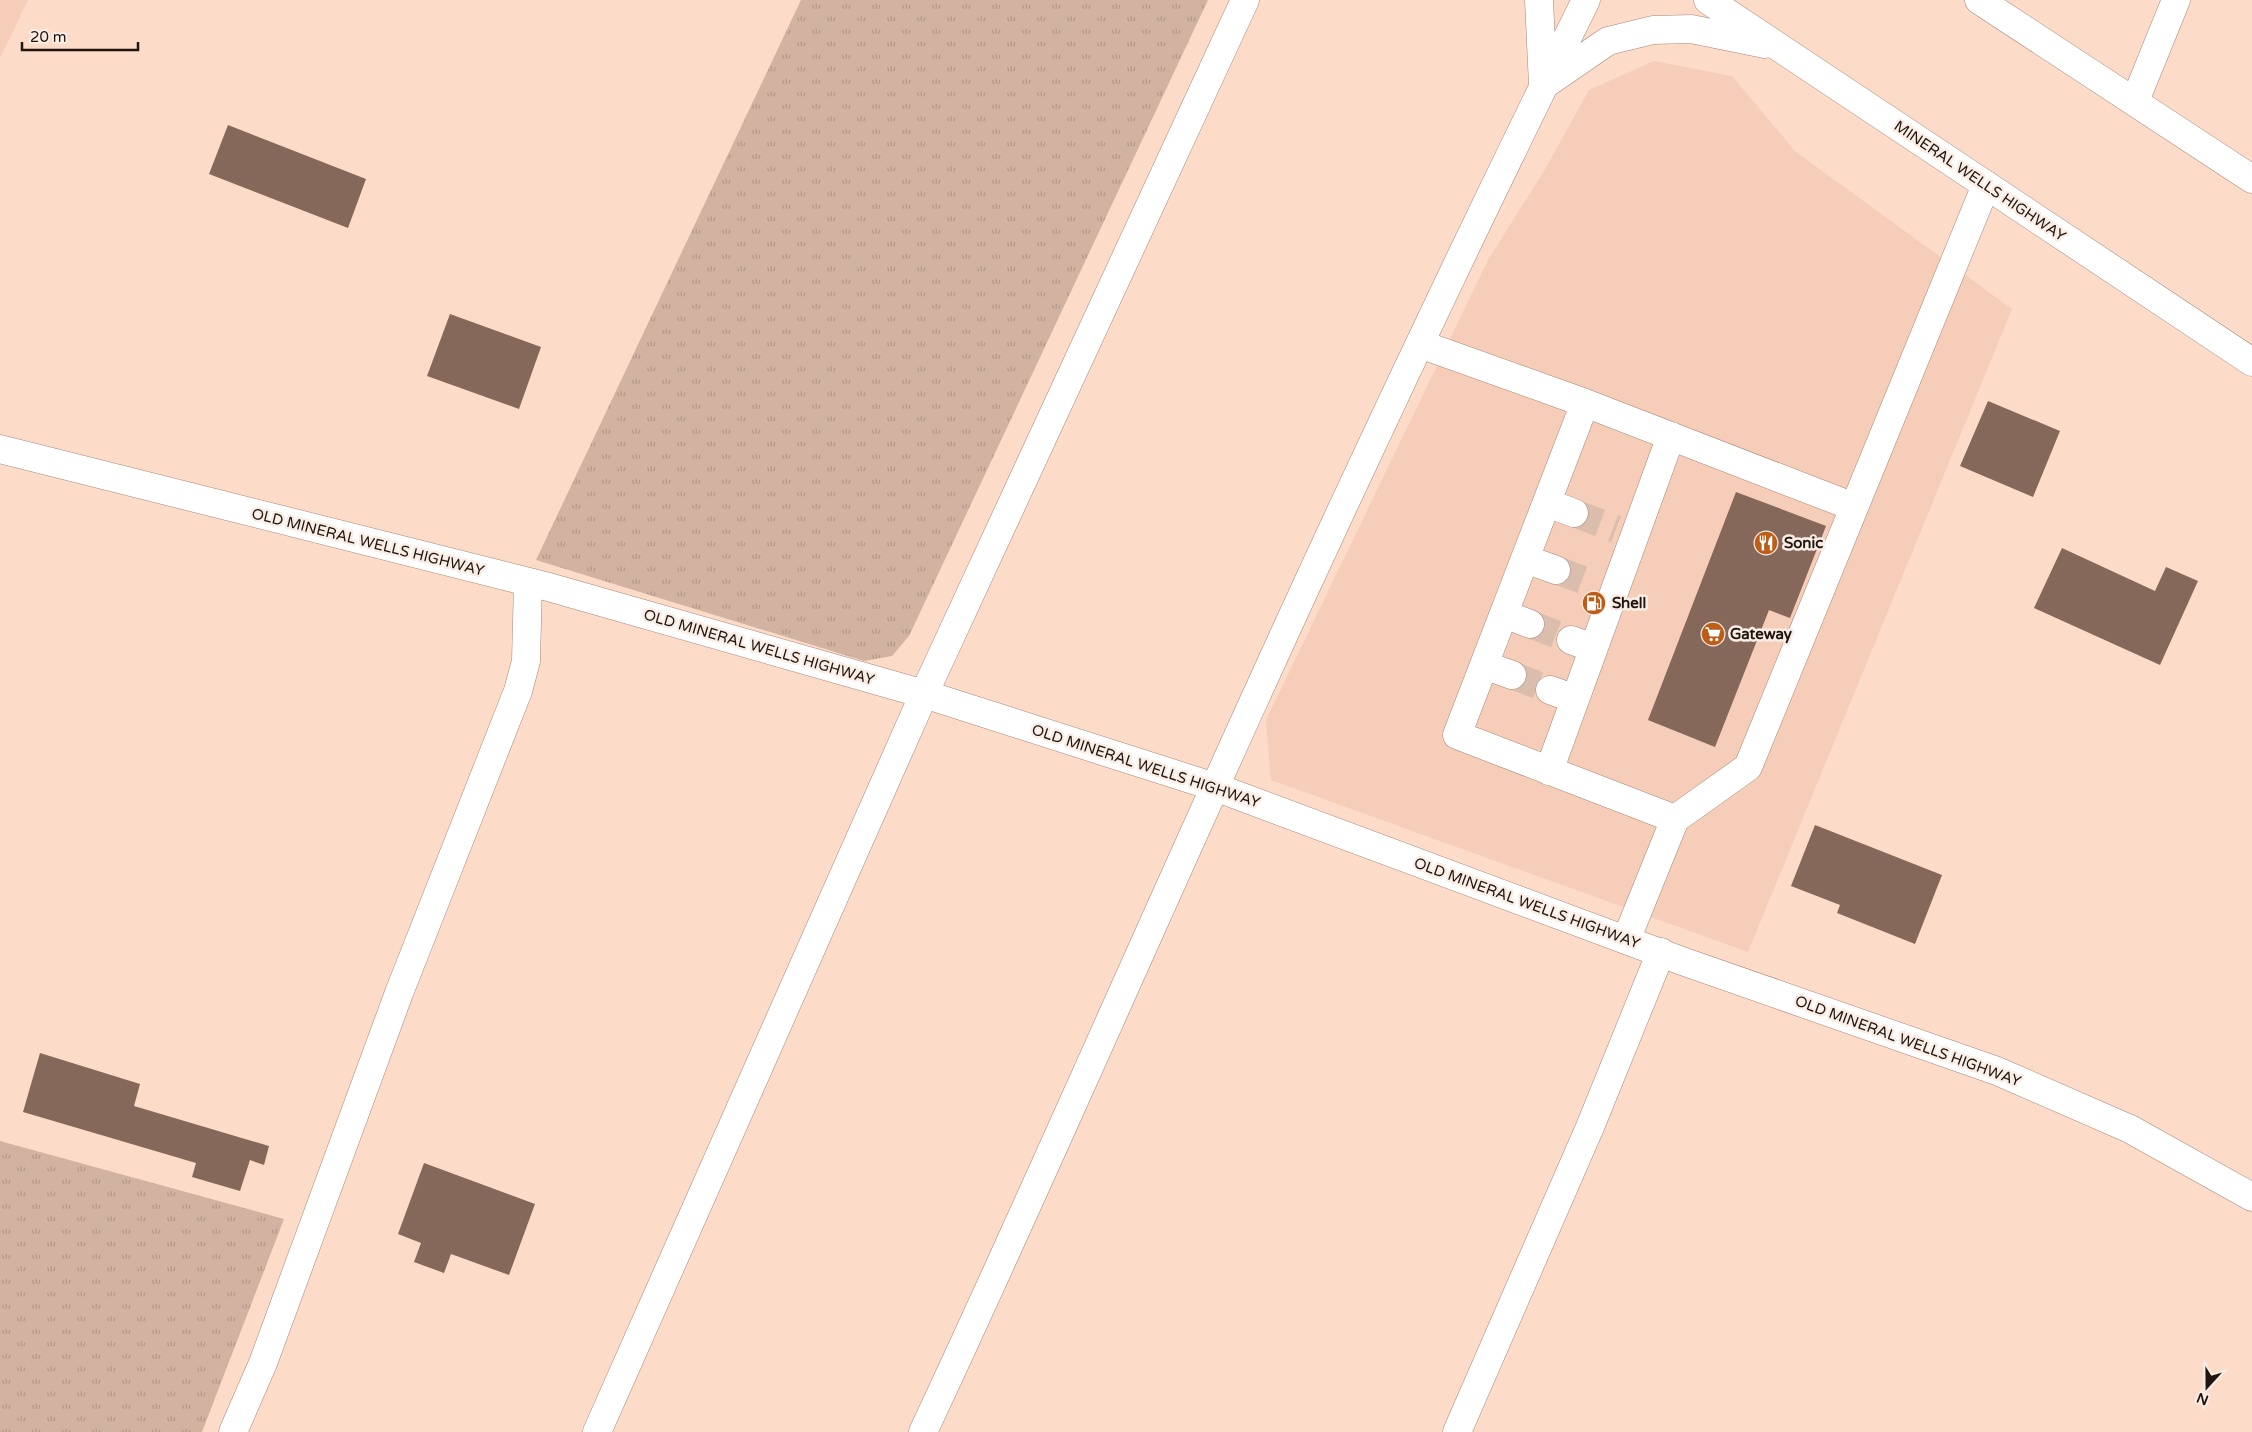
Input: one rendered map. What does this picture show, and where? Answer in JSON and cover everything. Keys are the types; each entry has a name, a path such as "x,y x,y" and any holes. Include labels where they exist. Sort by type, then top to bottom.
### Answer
{"main road":[{"path":"597,1432 924,694 1244,0"},
{"path":"1539,0 1543,86"},
{"path":"923,1432 1000,1268 1215,787 1420,344 1586,0"},
{"name":"MINERAL WELLS HIGHWAY","path":"1708,0 2252,362"},
{"path":"1979,0 2252,179"},
{"path":"2135,101 2176,0"},
{"path":"1543,86 1608,41 1654,30 1691,29 1777,46"},
{"path":"1626,940 1675,818 1748,767 1986,185"},
{"path":"1420,344 1585,403 1854,507"},
{"path":"1585,403 1457,735 1675,818"},
{"path":"1549,771 1575,698 1582,644 1625,533 1671,436"},
{"name":"OLD MINERAL WELLS HIGHWAY","path":"0,450 528,582 924,694 1215,787 1626,940 1997,1071 2130,1129 2252,1197"},
{"path":"1547,503 1574,513"},
{"path":"1525,559 1556,570"},
{"path":"233,1432 263,1363 399,993 518,691 526,661 528,582"},
{"path":"1504,614 1530,624"},
{"path":"1484,665 1512,675"},
{"path":"1550,690 1575,698"},
{"path":"1457,1432 1590,1127 1660,952"}],"shaded area":[{"path":"0,0 28,0 0,58"},
{"path":"1654,61 1732,76 1796,152 2012,309 1748,952 1271,780 1266,720 1488,260 1544,171 1589,90"}],"green space":[{"path":"801,0 1208,0 909,636 892,656 864,661 536,560"},
{"path":"0,1141 284,1219 202,1432 0,1432"}],"building":[{"path":"228,125 366,179 348,228 209,174"},
{"path":"450,314 541,347 519,409 427,376"},
{"path":"1988,401 2060,431 2033,497 1960,466"},
{"path":"1736,492 1826,526 1790,618 1769,610 1715,747 1648,720"},
{"path":"2062,548 2155,591 2166,567 2198,581 2160,665 2034,608"},
{"path":"1815,825 1942,875 1915,944 1837,913 1840,905 1791,886"},
{"path":"40,1053 140,1084 134,1106 269,1146 264,1165 250,1160 240,1191 192,1177 196,1163 23,1112"},
{"path":"424,1163 535,1204 509,1275 451,1254 444,1273 414,1262 421,1243 398,1234"}],"tunnel":[{"path":"1574,513 1616,529"},
{"path":"1556,570 1594,584"},
{"path":"1530,624 1571,640"},
{"path":"1512,675 1550,690"}],"place":[{"name":"Sonic","path":"1766,543"},
{"name":"Shell","path":"1594,603"},
{"name":"Gateway","path":"1713,634"}]}
